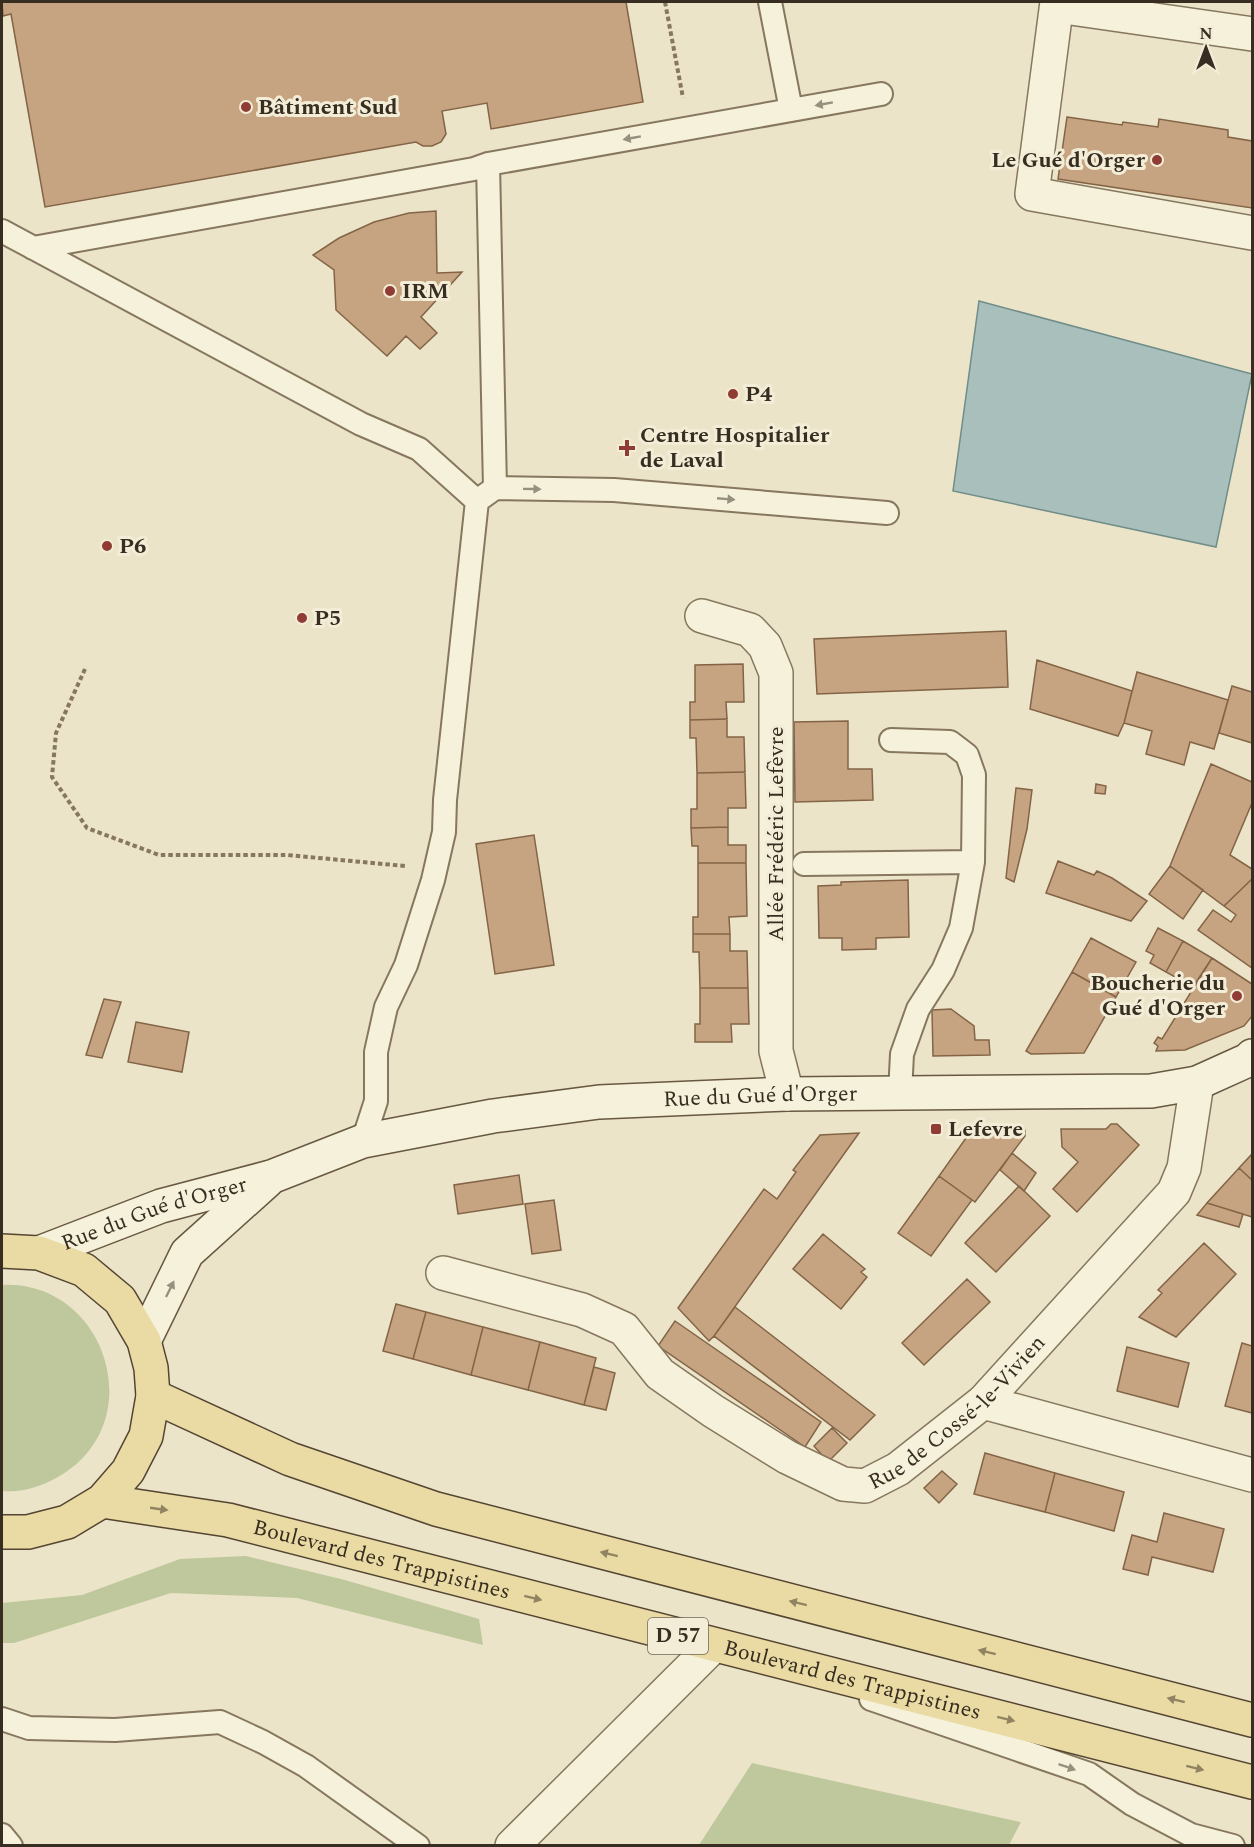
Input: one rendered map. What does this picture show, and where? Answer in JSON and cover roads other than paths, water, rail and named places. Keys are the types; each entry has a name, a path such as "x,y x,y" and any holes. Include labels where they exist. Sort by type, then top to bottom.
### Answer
{"main road":[{"path":"2,1251 39,1253 84,1270 120,1300 144,1341 151,1368 153,1396 146,1436 128,1471 102,1501 67,1522 28,1532 2,1532"},
{"path":"153,1396 290,1459 436,1509 1252,1720"},
{"name":"Boulevard des Trappistines","path":"102,1501 228,1520 1252,1782"}],"street":[{"path":"1252,34 1057,4 1032,194 1252,233"},
{"name":"Allée Frédéric Lefèvre","path":"702,616 750,630 765,646 776,673 776,1051 787,1094"},
{"name":"Rue du Gué d'Orger","path":"39,1253 160,1206 271,1178 363,1141 493,1116 599,1102 787,1094 1151,1091 1197,1083 1248,1060 1252,1056"},
{"name":"Rue de Cossé-le-Vivien","path":"443,1273 582,1310 624,1329 660,1374 713,1411 787,1457 843,1484 866,1486 898,1469 983,1402 1174,1192 1184,1168 1197,1083"},
{"name":"Rue du Gué d'Orger","path":"144,1341 188,1253 271,1178"},
{"path":"983,1402 1252,1474"},
{"path":"512,1845 714,1645"}],"lane":[{"path":"770,2 791,110"},
{"path":"33,248 881,94"},
{"path":"363,1141 376,1101 376,1052 386,1007 405,965 444,832 445,800 486,495 488,164"},
{"path":"2,231 361,424 419,449 486,495 614,490 887,513"},
{"path":"891,740 950,742 967,755 974,775 973,862 961,928 943,970 918,1009 902,1054 900,1093"},
{"path":"804,864 973,862"},
{"path":"714,1645 1089,1774 1132,1804 1191,1835 1233,1845"},
{"path":"2,1719 29,1728 115,1730 220,1722 306,1766 418,1845"},
{"path":"2,1835 11,1845"}],"water":[{"path":"979,301 1252,374 1216,547 953,491"}],"place":[{"name":"Bâtiment Sud","path":"246,107"},
{"name":"Le Gué d'Orger","path":"1157,160"},
{"name":"IRM","path":"390,291"},
{"name":"P4","path":"733,394"},
{"name":"Centre Hospitalier de Laval","path":"627,448"},
{"name":"P6","path":"107,546"},
{"name":"P5","path":"302,618"},
{"name":"Boucherie du Gué d'Orger","path":"1237,996"},
{"name":"Lefevre","path":"936,1129"}]}
